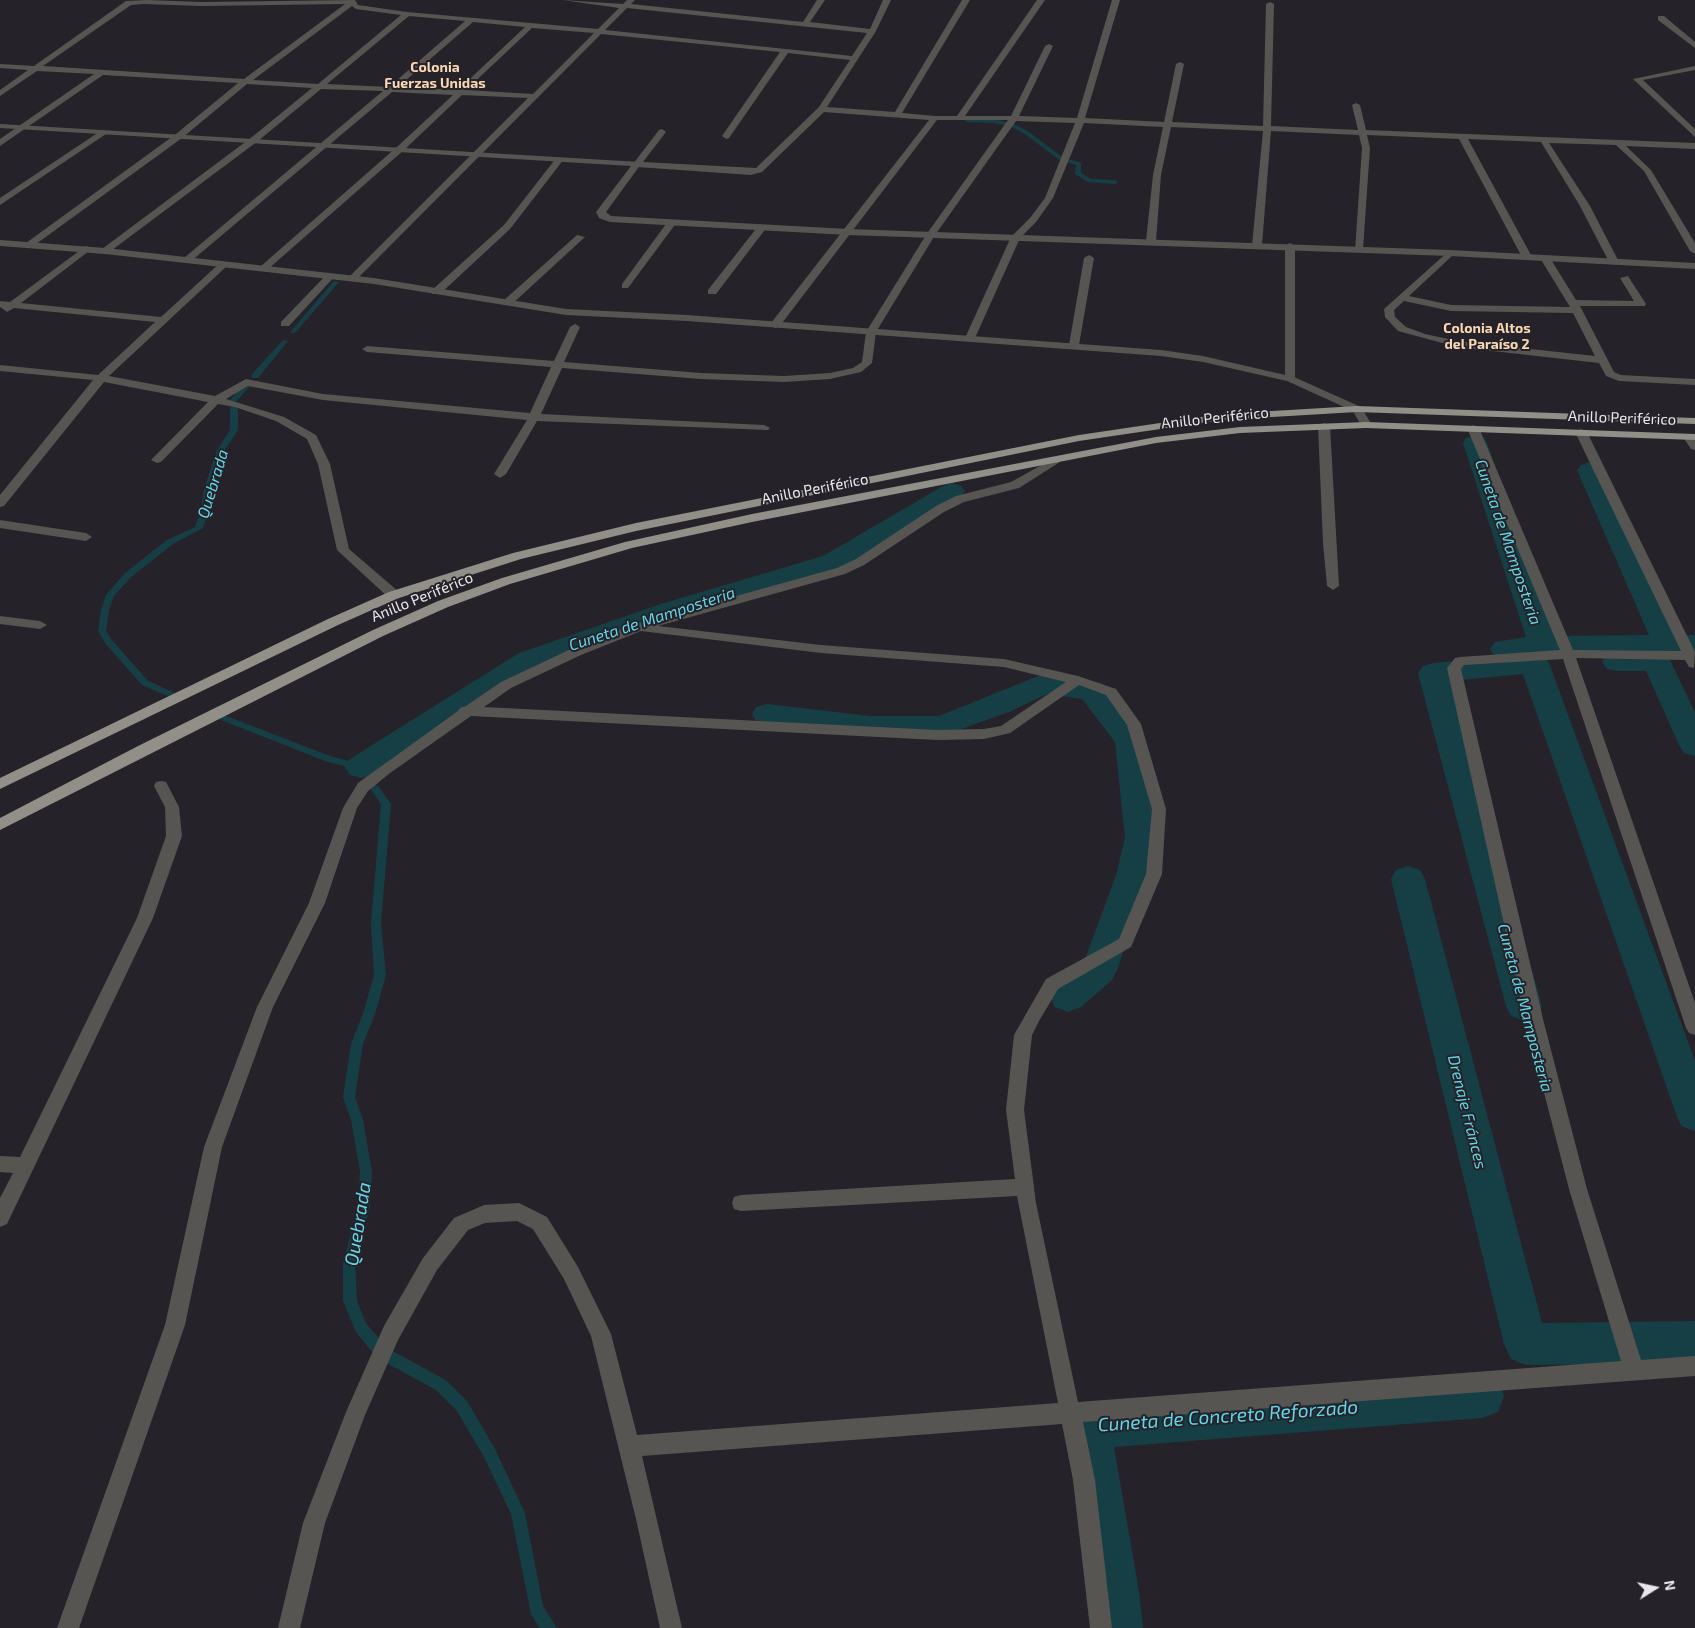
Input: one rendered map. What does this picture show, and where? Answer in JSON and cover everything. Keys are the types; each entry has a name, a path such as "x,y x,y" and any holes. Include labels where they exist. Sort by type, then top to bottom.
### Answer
{"highway":[{"name":"Anillo Periférico","path":"0,784 333,622 394,595 517,556 636,527 1079,438 1221,417 1357,409 1695,421"},
{"name":"Anillo Periférico","path":"0,825 143,750 378,632 443,604 497,584 639,543 752,518 1156,440 1240,430 1366,425 1580,432 1693,440"}],"street":[{"path":"0,94 87,30 129,4 138,2 202,4 353,2 363,0"},
{"path":"566,0 628,2 872,31"},
{"path":"806,24 820,0"},
{"path":"0,126 401,148 477,155 751,172 759,170 822,109 872,31 888,0"},
{"path":"897,115 966,0"},
{"path":"960,117 1041,0"},
{"path":"970,338 1016,237 1033,220 1049,198 1062,168 1080,122 1116,0"},
{"path":"353,2 356,7 407,14 600,31 854,58"},
{"path":"29,245 179,136 246,81 353,2"},
{"path":"352,278 628,2"},
{"path":"1257,245 1266,128 1270,4"},
{"path":"105,251 255,140 407,14"},
{"path":"1661,18 1695,46"},
{"path":"187,260 327,144 471,20"},
{"path":"264,268 401,148 531,25"},
{"path":"367,348 558,365 747,378 830,376 857,370 867,363 871,332 931,235 1011,122 1049,46"},
{"path":"726,136 786,50"},
{"path":"1151,241 1157,175 1180,64"},
{"path":"0,66 318,86 535,96"},
{"path":"1695,68 1637,79 1695,134"},
{"path":"0,143 101,73"},
{"path":"1356,105 1366,148 1358,249"},
{"path":"822,109 1011,122 1080,122 1266,128 1695,146"},
{"path":"775,325 935,118"},
{"path":"0,202 105,132"},
{"path":"662,132 601,212 602,216 610,219 848,232 1450,252 1695,266"},
{"path":"1462,136 1527,257"},
{"path":"1543,139 1585,206 1614,262"},
{"path":"1619,144 1647,170 1695,250"},
{"path":"436,292 507,226 560,160"},
{"path":"625,286 672,222"},
{"path":"712,292 762,227"},
{"path":"506,303 580,237"},
{"path":"0,243 86,249 352,278 566,312 1074,345 1203,359 1290,379 1357,409 1366,425"},
{"path":"1290,246 1290,379"},
{"path":"0,314 5,305 86,249"},
{"path":"1450,252 1389,310 1390,317 1402,329 1457,344 1603,360"},
{"path":"1074,345 1089,258"},
{"path":"1545,258 1575,307 1610,374 1619,378 1695,382"},
{"path":"0,503 101,378 224,264"},
{"path":"285,324 330,276"},
{"path":"1401,297 1451,308 1575,307 1641,304 1625,278"},
{"path":"5,305 164,320"},
{"path":"500,474 534,417 575,327"},
{"path":"0,368 101,378 237,404 280,419 312,437 324,464 343,550 394,595"},
{"path":"157,460 215,401 246,382 323,397 534,417 764,428"},
{"path":"1324,426 1329,543 1334,586"},
{"path":"1473,428 1566,652 1695,1028"},
{"path":"1580,432 1692,657 1566,652 1460,661 1455,673 1535,1023 1578,1189 1631,1360"},
{"path":"68,1628 175,1325 213,1147 265,1007 317,902 350,808 364,787 385,768 506,685 576,652 637,628 841,571 860,562 940,509 960,499 1015,485 1056,460"},
{"path":"0,524 86,537"},
{"path":"0,620 40,625"},
{"path":"637,628 821,648 1004,663 1071,685 1111,692 1134,724 1159,809 1154,874 1125,943 1052,984 1023,1035 1015,1110 1025,1187 1084,1480 1101,1628"},
{"path":"466,711 937,735 984,734 1005,730 1071,685"},
{"path":"0,1218 144,918 174,836 172,807 160,786"},
{"path":"0,1164 25,1165"},
{"path":"741,1203 1025,1187"},
{"path":"289,1628 314,1523 356,1412 391,1333 430,1264 461,1224 484,1214 519,1212 540,1223 571,1273 601,1334 647,1519 671,1628"},
{"path":"628,1446 1070,1413 1631,1360 1695,1366"}],"waterway":[{"path":"968,121 993,121 1012,125 1027,133 1060,158 1079,164 1078,174 1090,181 1115,182"},
{"name":"Quebrada","path":"293,332 336,282"},
{"name":"Quebrada","path":"255,376 285,341"},
{"name":"Quebrada","path":"233,402 246,386"},
{"name":"Quebrada","path":"170,694 145,683 108,641 102,631 105,610 110,595 128,575 170,542 199,528 208,489 221,450 234,430 234,406"},
{"name":"Cuneta de Mamposteria","path":"1475,443 1542,642"},
{"name":"Cuneta de Mamposteria","path":"1590,470 1668,644"},
{"name":"Cuneta de Mamposteria","path":"361,767 529,660 671,610 833,562 952,491"},
{"name":"Cuneta de Mamposteria","path":"1505,649 1529,646 1668,644"},
{"name":"Cuneta de Mamposteria","path":"1668,644 1695,644"},
{"name":"Cuneta de Mamposteria","path":"1617,662 1656,662 1695,745"},
{"name":"Cuneta de Mamposteria","path":"1524,1006 1433,673 1534,663 1695,1114"},
{"name":"Cuneta de Concreto Reforzado","path":"767,714 870,726 942,726 998,705 1043,684 1091,690 1130,740 1142,838 1133,875 1099,970 1068,997"},
{"name":"Quebrada","path":"224,718 328,759 361,767 366,775"},
{"name":"Quebrada","path":"375,788 386,804 376,923 380,975 369,1014 357,1044 349,1097 357,1120 366,1172 364,1207 349,1263 350,1301 361,1327 382,1353 441,1385 462,1406 489,1452 518,1513 536,1609 549,1628"},
{"name":"Drenaje Fránces","path":"1408,879 1526,1344 1695,1342"},
{"name":"Cuneta de Concreto Reforzado","path":"1118,1628 1115,1592 1088,1426 1482,1396"}],"district":[{"name":"Colonia Fuerzas Unidas","path":"435,76"},
{"name":"Colonia Altos del Paraíso 2","path":"1487,336"}]}
